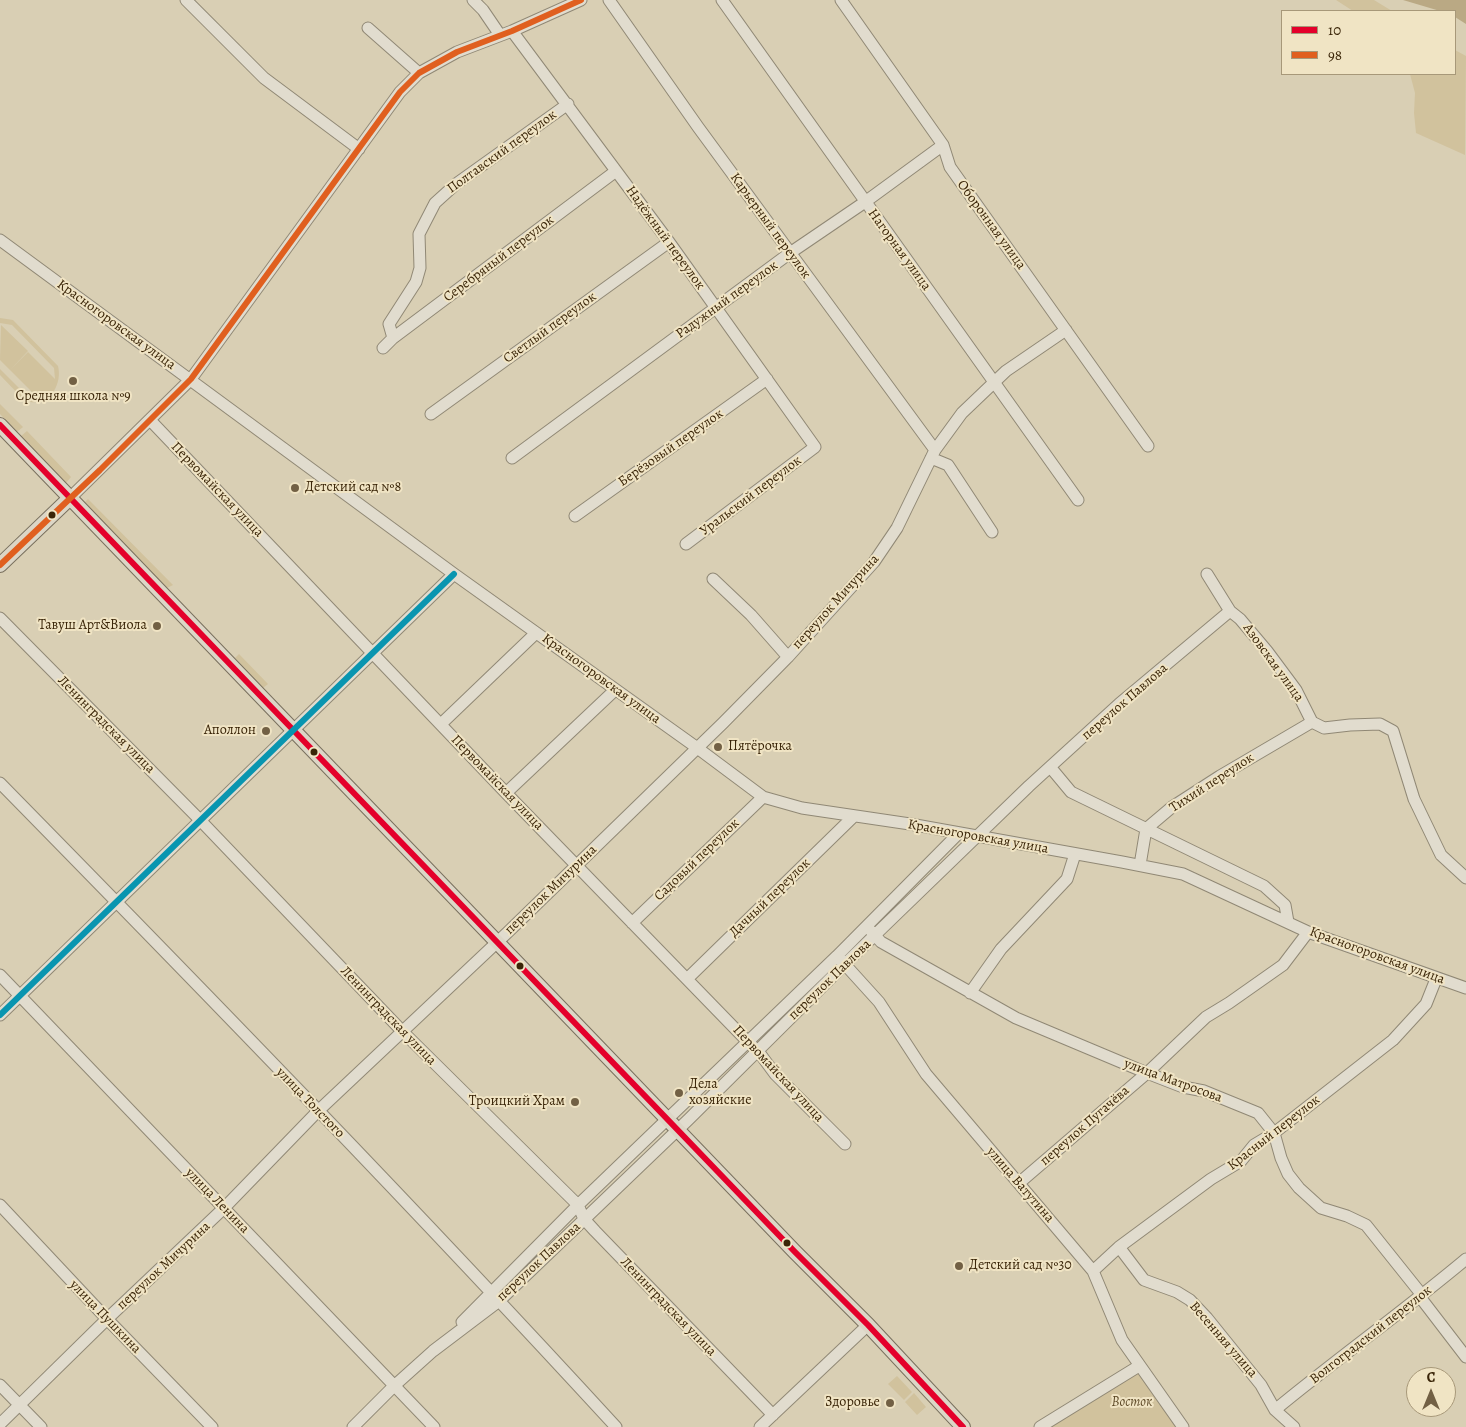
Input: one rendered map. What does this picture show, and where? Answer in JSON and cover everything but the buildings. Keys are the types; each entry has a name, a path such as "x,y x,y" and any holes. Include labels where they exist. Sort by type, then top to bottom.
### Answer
{"main road":[{"path":"0,425 824,1283 868,1325 963,1427"},
{"path":"0,565 71,497"}],"street":[{"path":"186,0 264,78 359,149"},
{"path":"472,0 483,10 500,34"},
{"path":"71,497 192,380 400,92 419,72 457,52 581,0"},
{"name":"Карьерный переулок","path":"609,0 933,454 948,465 992,532"},
{"name":"Нагорная улица","path":"722,0 1078,500"},
{"name":"Оборонная улица","path":"841,0 943,145 950,168 1148,446"},
{"path":"368,28 419,72"},
{"name":"Надёжный переулок","path":"512,30 669,242 816,448"},
{"name":"Полтавский переулок","path":"393,338 389,324 416,282 420,268 419,234 435,203 456,184 568,104"},
{"name":"Радужный переулок","path":"512,458 790,253 865,202 943,145"},
{"name":"Серебряный переулок","path":"383,348 393,338 616,171"},
{"name":"Красногоровская улица","path":"0,240 454,574 763,797 802,808 910,824 1183,874 1308,932 1436,979 1466,988"},
{"name":"Светлый переулок","path":"431,414 669,242"},
{"name":"переулок Мичурина","path":"0,1424 224,1208 318,1111 577,865 788,657 874,562 897,528 933,454 962,413 1006,371 1066,330"},
{"name":"Берёзовый переулок","path":"575,516 767,380"},
{"name":"Первомайская улица","path":"150,420 506,793 758,1051 775,1074 845,1144"},
{"name":"Уральский переулок","path":"686,544 816,448"},
{"path":"0,1015 454,574"},
{"name":"Азовская улица","path":"1207,574 1230,611 1240,619 1267,651 1296,690 1312,722"},
{"path":"714,579 751,615 788,657"},
{"name":"переулок Павлова","path":"352,1427 433,1351 584,1219 748,1042 841,960 876,935 1029,786 1051,768 1119,704 1230,611"},
{"name":"Ленинградская улица","path":"0,618 200,820 402,1031 578,1206 584,1219 773,1415"},
{"path":"440,724 536,632"},
{"path":"506,793 615,690"},
{"path":"1312,722 1324,728 1380,724 1393,731 1414,800 1441,856 1466,878"},
{"name":"Тихий переулок","path":"1146,829 1172,807 1204,786 1312,722"},
{"path":"1051,768 1071,792 1264,886 1285,905 1288,922"},
{"name":"улица Толстого","path":"0,783 318,1111 616,1427"},
{"name":"Садовый переулок","path":"632,923 763,797"},
{"name":"Дачный переулок","path":"687,979 854,816"},
{"path":"1140,865 1146,829"},
{"name":"переулок Павлова","path":"495,1297 578,1206 758,1051 841,960 867,926 958,834"},
{"path":"970,994 1000,948 1067,879 1075,854"},
{"name":"улица Матросова","path":"867,926 881,942 970,994 1016,1018 1146,1073 1183,1087 1204,1091 1258,1114 1274,1133 1288,1174 1299,1188 1321,1208 1347,1216 1366,1225 1466,1357"},
{"name":"переулок Пугачёва","path":"1019,1183 1146,1073 1206,1018 1283,965 1308,932"},
{"name":"улица Ватутина","path":"841,960 879,1002 926,1074 1093,1271 1122,1340 1183,1427"},
{"name":"улица Ленина","path":"0,975 434,1427"},
{"name":"Красный переулок","path":"1093,1271 1119,1247 1211,1179 1241,1161 1254,1145 1274,1133 1394,1040 1426,1004 1436,979"},
{"name":"улица Пушкина","path":"0,1205 212,1427"},
{"name":"Весенняя улица","path":"1119,1247 1144,1280 1177,1292 1190,1300 1207,1318 1261,1385 1275,1410 1289,1425"},
{"name":"Волгоградский переулок","path":"1275,1410 1332,1363 1421,1296 1466,1259"},
{"path":"760,1427 868,1325"},
{"path":"1040,1427 1139,1366"},
{"path":"0,1384 41,1427"}],"green space":[{"path":"1336,0 1374,0 1390,10 1351,10"},
{"path":"1456,51 1466,56 1465,155 1416,133 1415,93 1410,75 1456,75"},
{"path":"0,318 13,320 58,366 59,374 56,388 46,399 40,402 24,400 0,375 0,369 27,396 37,397 10,370 28,352 55,379 54,368 12,325 0,323"},
{"path":"1,325 28,351 10,370 0,360"},
{"path":"0,404 23,427 17,432 0,414"},
{"path":"27,431 71,477 66,483 21,436"},
{"path":"88,499 173,585 167,588 84,503"},
{"path":"239,654 268,684 263,688 235,658"},
{"name":"Восток","path":"1139,1370 1178,1427 1049,1427"},
{"path":"897,1376 912,1392 904,1400 888,1384"},
{"path":"914,1393 926,1407 917,1415 905,1402"}],"shaded area":[{"path":"1403,0 1466,0 1466,24 1456,18 1456,10 1437,10"}],"transit line":[{"name":"98","path":"0,565 100,470 191,379 400,92 419,73 457,52 512,31 581,0"},
{"name":"10","path":"0,425 795,1252 868,1325 963,1427"},
{"path":"0,1015 454,574"}],"place":[{"name":"Средняя школа №9","path":"73,381"},
{"name":"Детский сад №8","path":"295,488"},
{"name":"Тавуш Арт&Виола","path":"157,626"},
{"name":"Аполлон","path":"266,731"},
{"name":"Пятёрочка","path":"718,747"},
{"name":"Дела хозяйские","path":"679,1093"},
{"name":"Троицкий Храм","path":"575,1102"},
{"name":"Детский сад №30","path":"959,1266"},
{"name":"Здоровье","path":"890,1403"}]}
